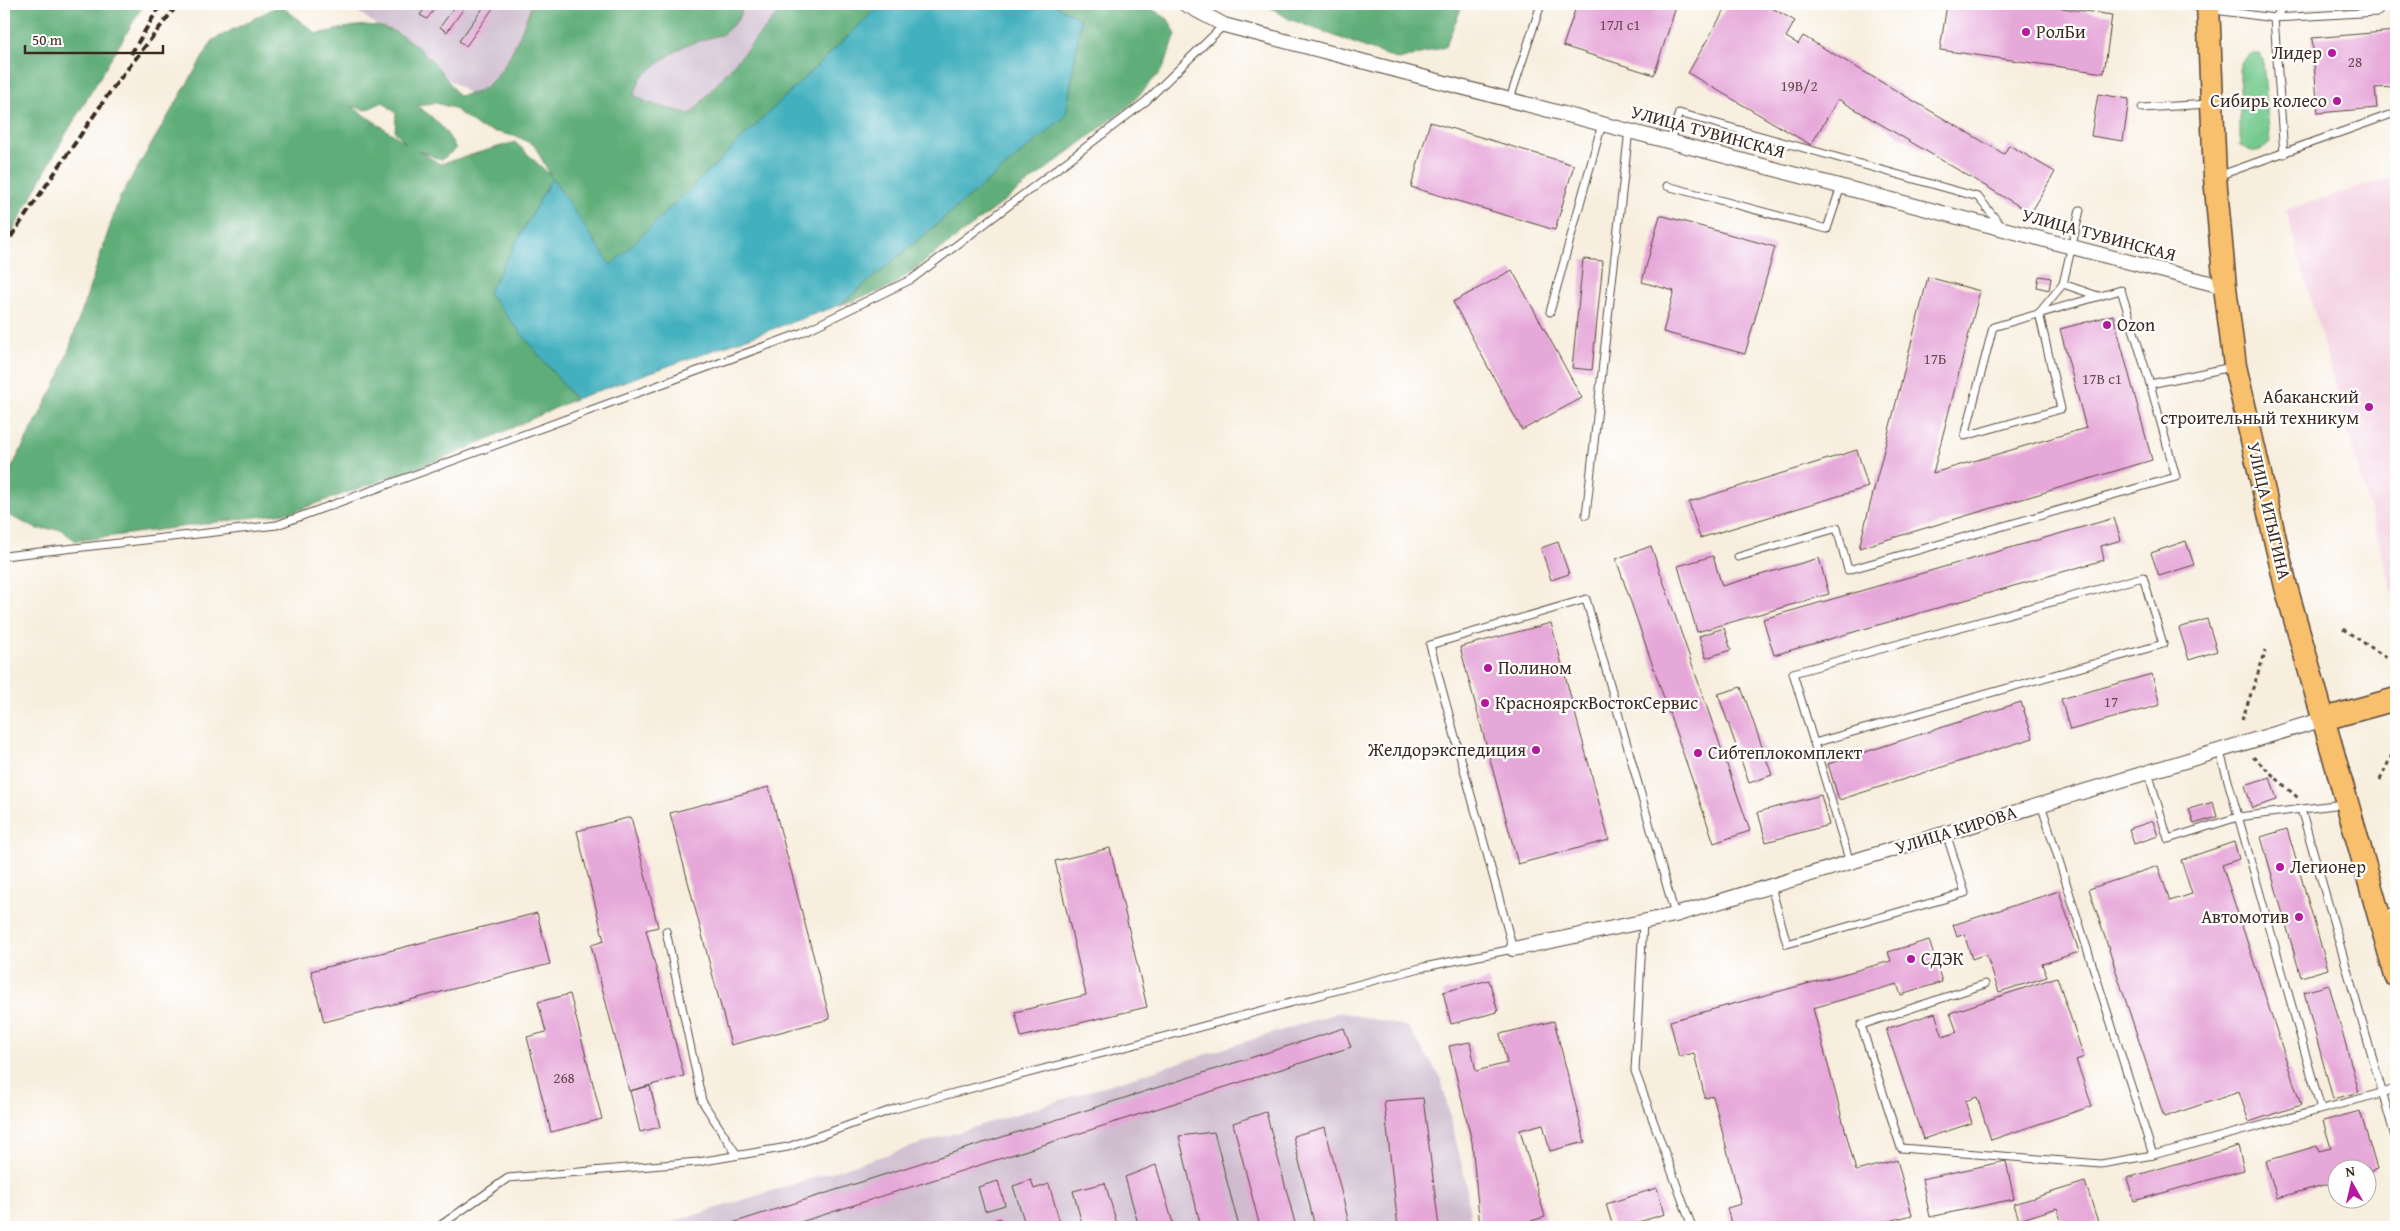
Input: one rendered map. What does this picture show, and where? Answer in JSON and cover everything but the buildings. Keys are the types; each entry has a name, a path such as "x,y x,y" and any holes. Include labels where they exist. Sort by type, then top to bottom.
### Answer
{"main road":[{"name":"УЛИЦА ИТЫГИНА","path":"2208,6 2215,177 2225,287 2235,366 2286,586 2347,804 2388,913 2396,976"},
{"name":"УЛИЦА КИРОВА","path":"2324,719 2396,699"}],"street":[{"name":"УЛИЦА ТУВИНСКАЯ","path":"1185,4 1224,25 2225,287"},
{"name":"УЛИЦА КИРОВА","path":"1513,950 1675,915 2219,749 2324,719"}],"lane":[{"path":"1510,99 1541,4"},
{"path":"2186,4 2274,18 2378,12"},
{"path":"2284,154 2274,18 2286,4"},
{"path":"4,556 277,525 801,333 912,280 1145,102 1224,25"},
{"path":"2142,108 2212,104"},
{"path":"1670,141 1679,113 1978,196 2004,230"},
{"path":"2215,177 2389,116"},
{"path":"1550,312 1602,123"},
{"path":"1586,515 1628,130"},
{"path":"1667,186 1827,229 1842,186"},
{"path":"2039,313 2063,284 2080,210"},
{"path":"2063,284 2098,296"},
{"path":"1738,557 1837,528 1848,570 2176,477 2122,290 2098,296 2039,313 1993,327 1965,436 2061,409 2039,313"},
{"path":"2150,384 2235,366"},
{"path":"1814,743 2163,644 2143,577 1793,674 1850,863"},
{"path":"438,1227 508,1178 698,1162 788,1147 894,1109 1424,967 1513,950 1430,645 1586,599 1675,915"},
{"path":"2219,749 2321,1109"},
{"path":"2148,771 2168,838 2238,817 2347,804"},
{"path":"2041,804 2153,1155"},
{"path":"2301,809 2396,1140"},
{"path":"1771,887 1787,944 1965,893 1946,833"},
{"path":"1643,922 1635,1072 1692,1227"},
{"path":"666,931 702,1101 737,1155"},
{"path":"1985,984 1861,1025 1901,1148 2101,1164 2153,1155 2396,1089"}],"path":[{"path":"2343,629 2387,658"},
{"path":"2242,720 2266,650"},
{"path":"2380,780 2396,746"},
{"path":"2253,756 2299,799"}],"shaded area":[{"path":"348,4 858,4 630,214"},
{"name":"Абаканский строительный техникум","path":"2396,176 2396,604 2286,210"},
{"path":"1340,1012 1408,1027 1441,1078 1466,1183 1471,1227 657,1227"}],"green space":[{"path":"4,4 144,4 64,137 4,247"},
{"path":"532,4 745,4 737,21 723,34 686,45 641,77 634,95 654,105 691,114 786,4 881,4 611,266 552,178 488,293 575,399 455,454 293,512 76,541 60,529 37,529 4,513 4,482 60,376 119,199 213,40 280,5 317,34 353,26 375,26 388,29 400,35 423,52 443,74 458,96 477,92 496,77 511,53","holes":["383,102 396,113 395,132 406,143 351,106 366,110","436,103 453,108 480,128 518,137 534,145 551,176 515,142 440,164 417,150 441,160 456,149 439,124 417,106"]},
{"path":"1053,4 1143,4 1168,19 1176,35 1163,69 1128,107 891,287 840,305 1066,116 1081,19"},
{"path":"1265,4 1463,4 1445,47 1399,60 1289,19"},
{"path":"2251,54 2259,54 2263,60 2270,143 2256,151 2249,150 2240,145 2240,62"}],"water":[{"path":"881,4 1053,4 1081,19 1066,116 840,305 575,399 488,293 552,178 611,265"}],"railway":[{"path":"131,54 161,4"},
{"path":"4,247 112,89 178,4"}],"place":[{"name":"РолБи","path":"2026,32"},
{"name":"Лидер","path":"2332,53"},
{"name":"Сибирь колесо","path":"2337,101"},
{"name":"Ozon","path":"2107,325"},
{"name":"Абаканский строительный техникум","path":"2369,407"},
{"name":"Полином","path":"1488,668"},
{"name":"КрасноярскВостокСервис","path":"1485,703"},
{"name":"Желдорэкспедиция","path":"1536,750"},
{"name":"Сибтеплокомплект","path":"1698,753"},
{"name":"Легионер","path":"2280,867"},
{"name":"Автомотив","path":"2299,917"},
{"name":"СДЭК","path":"1911,959"}]}
